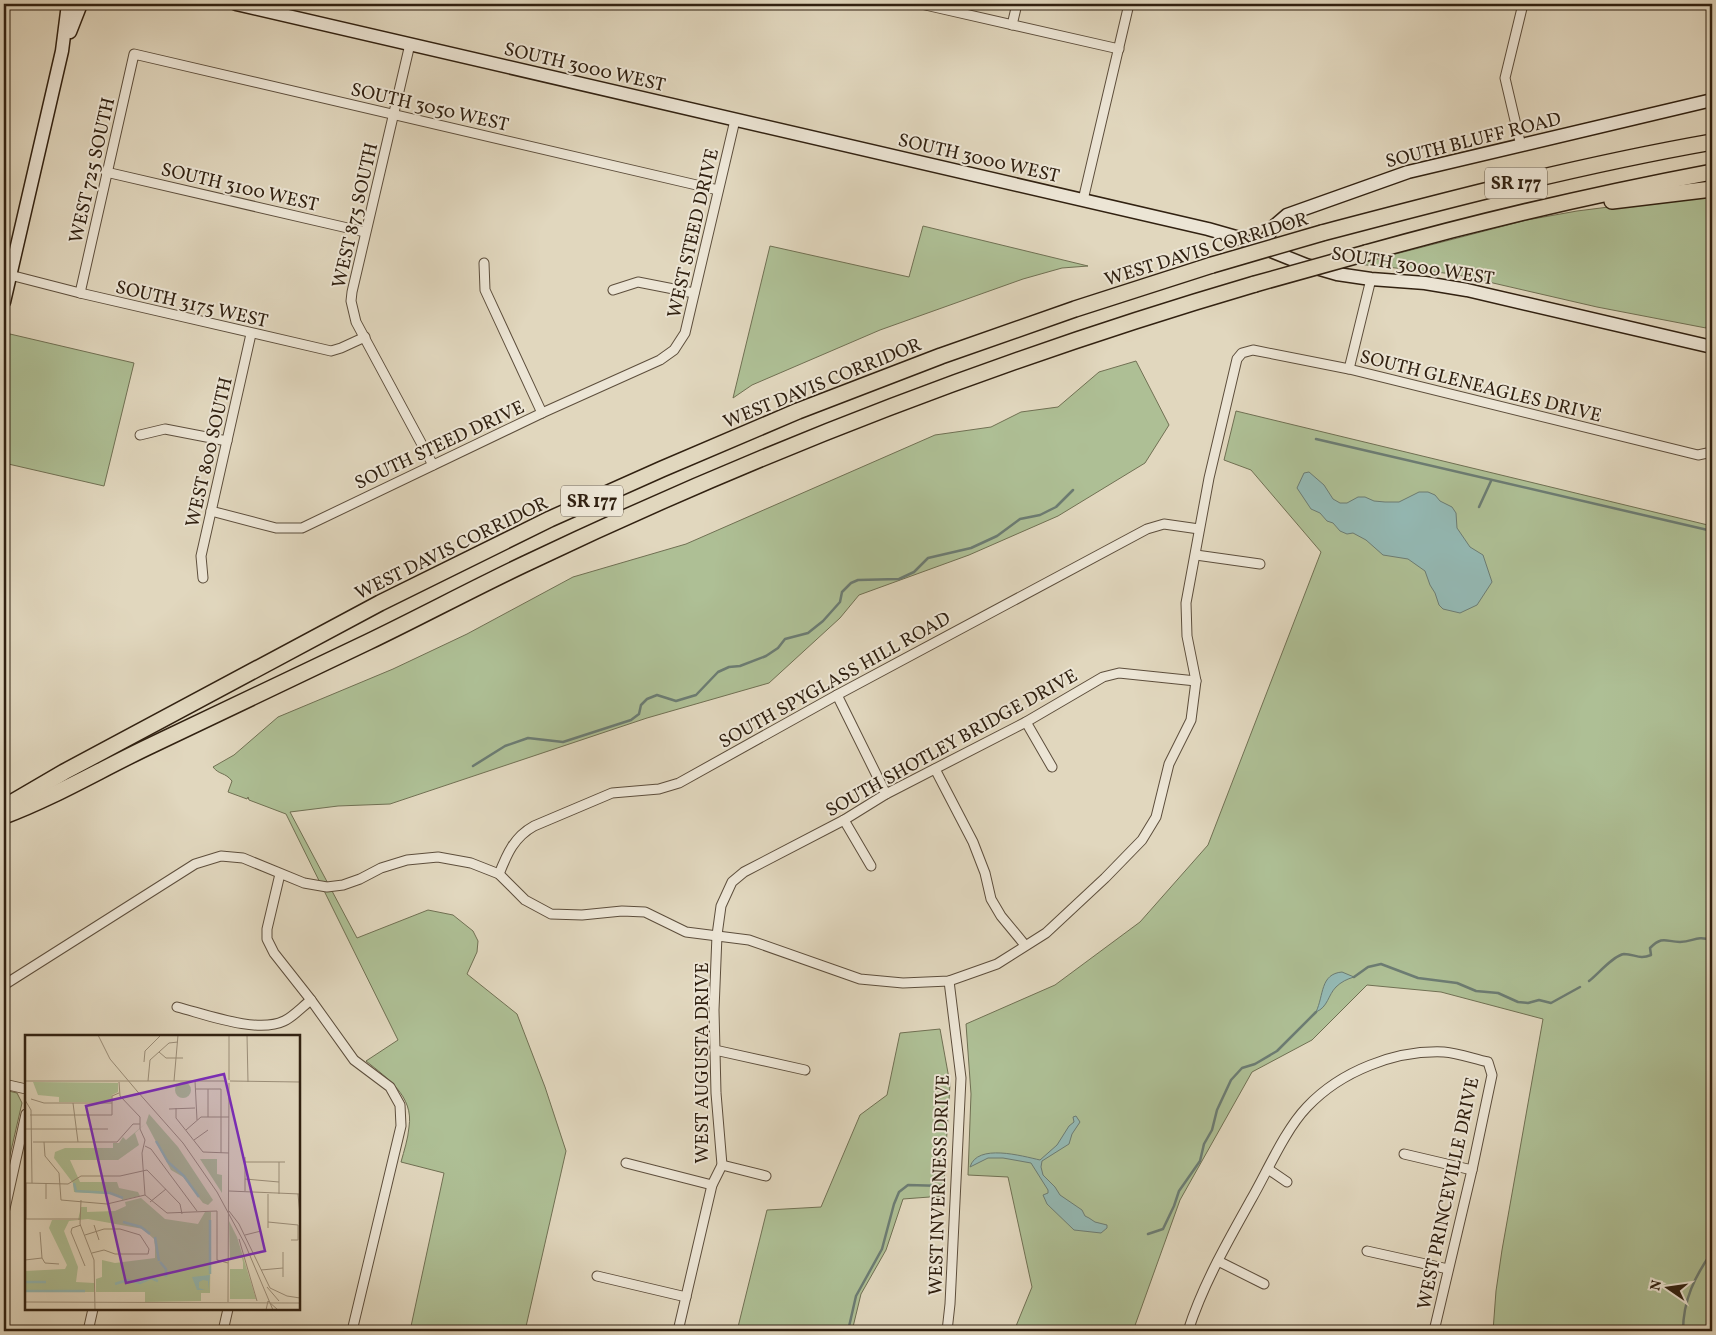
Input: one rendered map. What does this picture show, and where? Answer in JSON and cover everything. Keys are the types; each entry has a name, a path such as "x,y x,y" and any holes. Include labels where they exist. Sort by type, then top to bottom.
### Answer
{"highway":[{"path":"1546,176 1582,163 1712,133"},
{"name":"WEST DAVIS CORRIDOR","path":"4,807 64,772 380,603 550,519 798,411 941,356 1075,309 1212,265 1322,233 1520,181 1712,142"},
{"name":"SR 177","path":"4,816 26,808 585,536 829,430 1024,358 1133,321 1255,284 1426,236 1642,185 1712,172"},
{"path":"1546,207 1589,204 1712,189"}],"main road":[{"path":"4,302 62,51 68,4"},
{"path":"62,51 82,4"},
{"name":"SOUTH 3000 WEST","path":"236,4 1208,229 1236,237 1313,268 1336,274 1371,280 1425,283 1467,290 1712,347"},
{"name":"SOUTH BLUFF ROAD","path":"1262,248 1277,222 1292,212 1408,172 1712,100"}],"street":[{"path":"921,4 1119,49"},
{"path":"1012,25 1017,4"},
{"path":"1084,200 1129,4"},
{"path":"1521,146 1505,78 1523,4"},
{"name":"WEST 875 SOUTH","path":"410,44 365,232 351,301 356,322 433,465"},
{"name":"SOUTH 3050 WEST","path":"134,54 718,190"},
{"name":"WEST 725 SOUTH","path":"80,293 134,54"},
{"name":"WEST STEED DRIVE","path":"674,350 685,332 735,120"},
{"name":"SOUTH 3100 WEST","path":"106,172 365,232"},
{"path":"484,263 485,290 542,413"},
{"name":"SOUTH 3175 WEST","path":"10,275 251,334 331,351 365,337"},
{"path":"1349,370 1371,280"},
{"path":"613,290 638,282 694,293"},
{"name":"WEST 800 SOUTH","path":"203,578 201,556 251,334"},
{"name":"SOUTH STEED DRIVE","path":"211,511 276,528 302,528 542,413 660,360 674,350"},
{"name":"SOUTH GLENEAGLES DRIVE","path":"1199,529 1214,452 1237,359 1242,353 1253,350 1349,370 1698,455 1712,452"},
{"path":"140,434 166,429 226,441"},
{"name":"SOUTH SPYGLASS HILL ROAD","path":"498,874 508,853 523,833 534,826 612,793 659,789 679,783 837,695 1147,529 1164,524 1199,529"},
{"path":"4,985 195,864 221,856 243,858 310,885 327,887 343,885 381,868 407,860 438,857 472,863 498,874 525,900 551,914 582,915 622,911 645,912 686,932 749,940 860,979 903,982 948,981 997,964 1046,933 1105,878 1142,840 1156,817 1169,764 1191,720 1196,681 1187,636 1186,603 1196,555 1199,529"},
{"path":"1196,555 1260,564"},
{"name":"SOUTH SHOTLEY BRIDGE DRIVE","path":"732,882 744,872 844,820 886,794 1026,722 1103,677 1120,673 1196,681"},
{"path":"837,695 886,794"},
{"path":"1026,722 1052,767"},
{"path":"935,769 973,842 983,867 991,899 1000,916 1025,946"},
{"path":"844,820 871,866"},
{"path":"280,874 267,929 267,939 274,953 354,1060 390,1087 400,1105 401,1126 352,1331"},
{"name":"WEST AUGUSTA DRIVE","path":"678,1331 712,1185 722,1165 716,1093 714,1010 717,935 721,906 732,882"},
{"name":"WEST INVERNESS DRIVE","path":"947,1331 961,1078 948,981"},
{"path":"177,1007 253,1026 269,1025 284,1021 311,1000"},
{"path":"715,1050 805,1070"},
{"name":"WEST PRINCEVILLE DRIVE","path":"1268,1169 1291,1129 1306,1108 1340,1079 1395,1056 1422,1052 1446,1052 1488,1062 1492,1076 1434,1331"},
{"path":"4,1084 25,1089"},
{"path":"4,1213 25,1118"},
{"path":"1404,1154 1472,1170"},
{"path":"626,1163 712,1185"},
{"path":"722,1165 766,1176"},
{"path":"1188,1331 1207,1283 1268,1169 1287,1182"},
{"path":"1367,1251 1448,1269"},
{"path":"1218,1261 1264,1284"},
{"path":"597,1276 686,1297"},
{"path":"88,1331 93,1310"},
{"path":"223,1331 228,1310"}],"green space":[{"path":"1712,194 1712,302 1706,328 1597,307 1454,274 1357,264 1527,220 1577,211"},
{"path":"923,226 1088,266 1062,268 1023,279 880,330 752,385 733,398 770,246 909,277"},
{"path":"10,334 134,363 104,486 4,463 4,361"},
{"path":"1136,361 1169,425 1145,463 1058,516 969,555 859,595 840,618 769,683 647,718 390,804 338,806 290,812 357,938 428,910 453,915 473,931 478,941 477,952 467,974 517,1014 545,1087 566,1151 525,1331 410,1331 444,1173 401,1162 408,1131 409,1116 407,1106 403,1097 390,1081 366,1061 398,1040 286,814 249,800 248,797 247,799 228,792 232,781 213,767 234,755 278,717 393,669 467,634 573,577 686,544 935,435 991,427 1021,412 1058,407 1099,372"},
{"path":"1236,411 1712,526 1712,1331 1493,1331 1502,1250 1543,1019 1441,992 1367,985 1312,1040 1252,1072 1180,1200 1133,1331 1014,1331 1032,1287 1008,1177 968,1175 971,1094 966,1024 1055,985 1140,922 1208,845 1321,552 1251,470 1224,460"},
{"path":"940,1029 950,1084 943,1196 903,1199 886,1250 861,1294 852,1331 737,1331 767,1210 821,1207 860,1115 887,1095 900,1033"},
{"path":"4,1090 17,1093 22,1103 4,1181"}],"water":[{"path":"1309,472 1324,485 1333,499 1340,503 1347,503 1358,497 1365,497 1374,501 1399,502 1419,492 1428,492 1452,507 1456,513 1457,528 1470,547 1483,555 1492,582 1477,605 1460,613 1443,609 1439,605 1425,571 1408,559 1383,555 1366,540 1353,533 1347,534 1340,531 1320,513 1311,509 1297,488 1304,473"},
{"path":"1342,972 1354,977 1338,985 1323,1007 1316,1012 1326,981 1335,974"},
{"path":"1076,1116 1080,1122 1072,1134 1069,1144 1042,1161 1041,1167 1043,1175 1060,1195 1082,1210 1085,1216 1095,1222 1107,1225 1107,1228 1101,1233 1074,1230 1047,1204 1043,1195 1048,1193 1048,1190 1031,1163 1003,1158 988,1158 970,1167 974,1160 981,1155 990,1153 1012,1154 1040,1160 1057,1145 1069,1126 1074,1122 1073,1117"}],"waterway":[{"path":"1316,439 1712,531"},
{"path":"1479,507 1491,481"},
{"path":"473,766 505,746 528,738 563,742 631,720 639,714 641,705 647,699 657,695 676,701 696,695 718,672 766,656 778,648 785,639 808,633 823,621 840,602 842,592 851,583 858,580 899,579 914,572 928,558 971,548 997,536 1020,519 1040,515 1056,507 1073,490"},
{"path":"1589,981 1620,955 1628,954 1643,957 1651,955 1650,948 1662,940 1680,942 1698,938 1712,940"},
{"path":"1354,977 1368,967 1381,964 1418,978 1457,983 1476,991 1498,993 1518,1002 1528,1003 1539,1000 1551,1003 1580,987"},
{"path":"1148,1234 1163,1229 1179,1191 1200,1161 1204,1144 1212,1130 1217,1110 1231,1080 1242,1068 1255,1064 1277,1051 1316,1012"},
{"path":"848,1331 856,1296 882,1249 899,1192 908,1185 944,1186"},
{"path":"1683,1331 1685,1309 1691,1289 1700,1270 1712,1252"}]}
